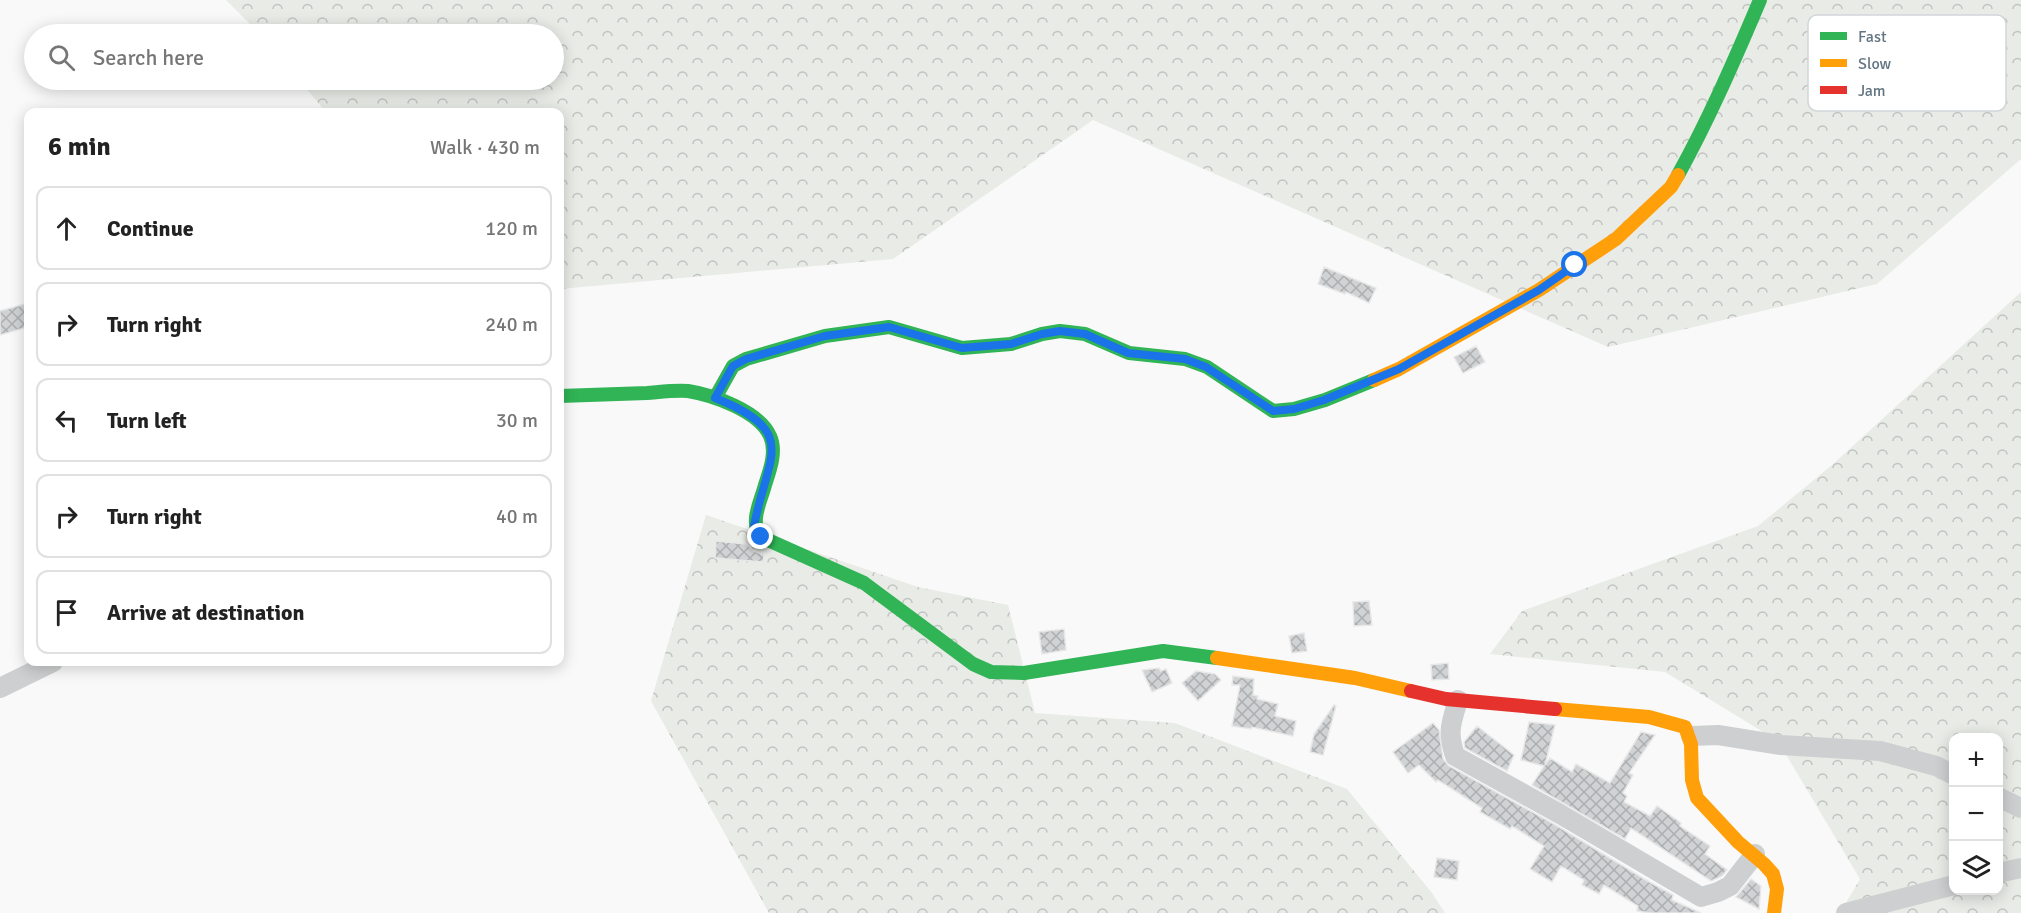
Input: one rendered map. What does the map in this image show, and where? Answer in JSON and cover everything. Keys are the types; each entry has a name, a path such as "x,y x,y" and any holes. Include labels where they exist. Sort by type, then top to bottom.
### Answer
{"street":[{"path":"715,398 733,366 746,359 825,336 889,327 962,348 1011,344 1060,331 1085,334 1128,353 1185,359 1206,367 1273,411 1294,409 1324,400 1399,369 1439,347 1539,290 1616,239 1671,187 1734,60 1760,0"},
{"path":"564,396 686,391 715,398 752,415 761,422 772,441 772,458 754,526 761,537 864,583 973,664 991,672 1024,673 1163,651 1354,678 1458,700 1649,717 1685,727 1691,736 1693,746 1690,762 1691,776 1697,798 1740,843 1767,866 1777,883 1774,913"},
{"path":"0,688 45,666"},
{"path":"1458,700 1450,729 1450,739 1455,756 1560,814 1701,897 1730,886 1755,854"},
{"path":"1691,736 1718,735 1780,744 1880,751 1936,766 1949,773"},
{"path":"2003,799 2021,808"},
{"path":"2003,872 2021,868"},
{"path":"1846,913 1949,886"}],"green space":[{"path":"226,0 2021,0 2021,159 1877,284 1608,347 1093,120 893,259 564,289 564,108 323,108 307,90 564,90 564,24 250,24"},
{"path":"2021,292 2021,913 1840,913 1860,879 1778,741 1665,672 1490,654 1522,611 1758,526 1832,465"},
{"path":"706,515 918,587 1008,605 1035,713 1175,723 1347,789 1432,893 1445,913 769,913 651,701"}],"building":[{"path":"1324,267 1376,288 1369,303 1346,292 1345,294 1318,284"},
{"path":"24,304 24,328 0,335 0,311"},
{"path":"1476,346 1485,362 1463,373 1454,357"},
{"path":"716,541 746,544 754,551 764,555 763,562 715,558"},
{"path":"1369,601 1372,625 1354,626 1353,602"},
{"path":"1064,629 1066,650 1042,654 1039,632"},
{"path":"1304,633 1307,651 1292,653 1289,636"},
{"path":"1448,663 1449,679 1432,680 1431,665"},
{"path":"1159,668 1161,671 1166,669 1172,683 1152,692 1142,670"},
{"path":"1196,671 1215,674 1221,680 1198,701 1182,683"},
{"path":"1233,676 1254,679 1253,695 1258,696 1257,699 1278,704 1275,716 1296,721 1293,736 1252,727 1251,729 1232,726 1240,685 1232,685"},
{"path":"1334,705 1336,706 1323,755 1310,752 1314,734"},
{"path":"1529,722 1555,725 1545,765 1550,758 1572,772 1576,764 1610,783 1641,732 1655,735 1629,773 1633,775 1623,793 1627,796 1624,802 1650,816 1657,806 1681,823 1680,826 1710,846 1705,854 1727,870 1722,876 1711,881 1631,828 1625,839 1532,785 1544,766 1521,760"},
{"path":"1433,723 1439,730 1443,759 1449,766 1554,824 1673,895 1672,900 1701,913 1637,911 1638,906 1604,885 1599,894 1582,885 1584,880 1561,866 1552,882 1530,869 1544,846 1512,826 1510,829 1480,812 1482,808 1438,780 1436,782 1419,765 1408,773 1393,752"},
{"path":"1477,726 1514,755 1507,771 1465,748 1464,742"},
{"path":"1437,858 1459,861 1457,880 1434,877"},
{"path":"1751,879 1761,886 1759,909 1736,897"}],"traffic: fast":[{"path":"1678,175 1711,111 1760,0"},
{"path":"715,398 733,366 746,359 825,336 889,327 962,348 1011,344 1060,331 1085,334 1129,353 1185,359 1207,367 1273,411 1294,409 1325,400 1374,380"},
{"path":"564,396 688,391 722,400 746,412 764,427 770,436 773,448 771,467 756,518 761,537 864,583 973,664 991,672 1024,673 1163,651 1217,658"}],"traffic: slow":[{"path":"1374,380 1399,369 1539,290 1616,239 1671,187 1678,175"},
{"path":"1217,658 1355,678 1411,691"},
{"path":"1555,709 1649,717 1685,727 1691,744 1692,780 1697,798 1738,842 1773,874 1777,889 1774,913"}],"traffic: jam":[{"path":"1411,691 1446,699 1555,709"}],"route":[{"path":"761,537 754,526 772,458 772,441 761,422 752,415 715,398 733,366 746,359 825,336 889,327 916,334 934,342 962,348 1011,344 1060,331 1085,334 1128,353 1185,359 1206,367 1273,411 1294,409 1324,400 1399,369 1539,290 1575,265"}]}
